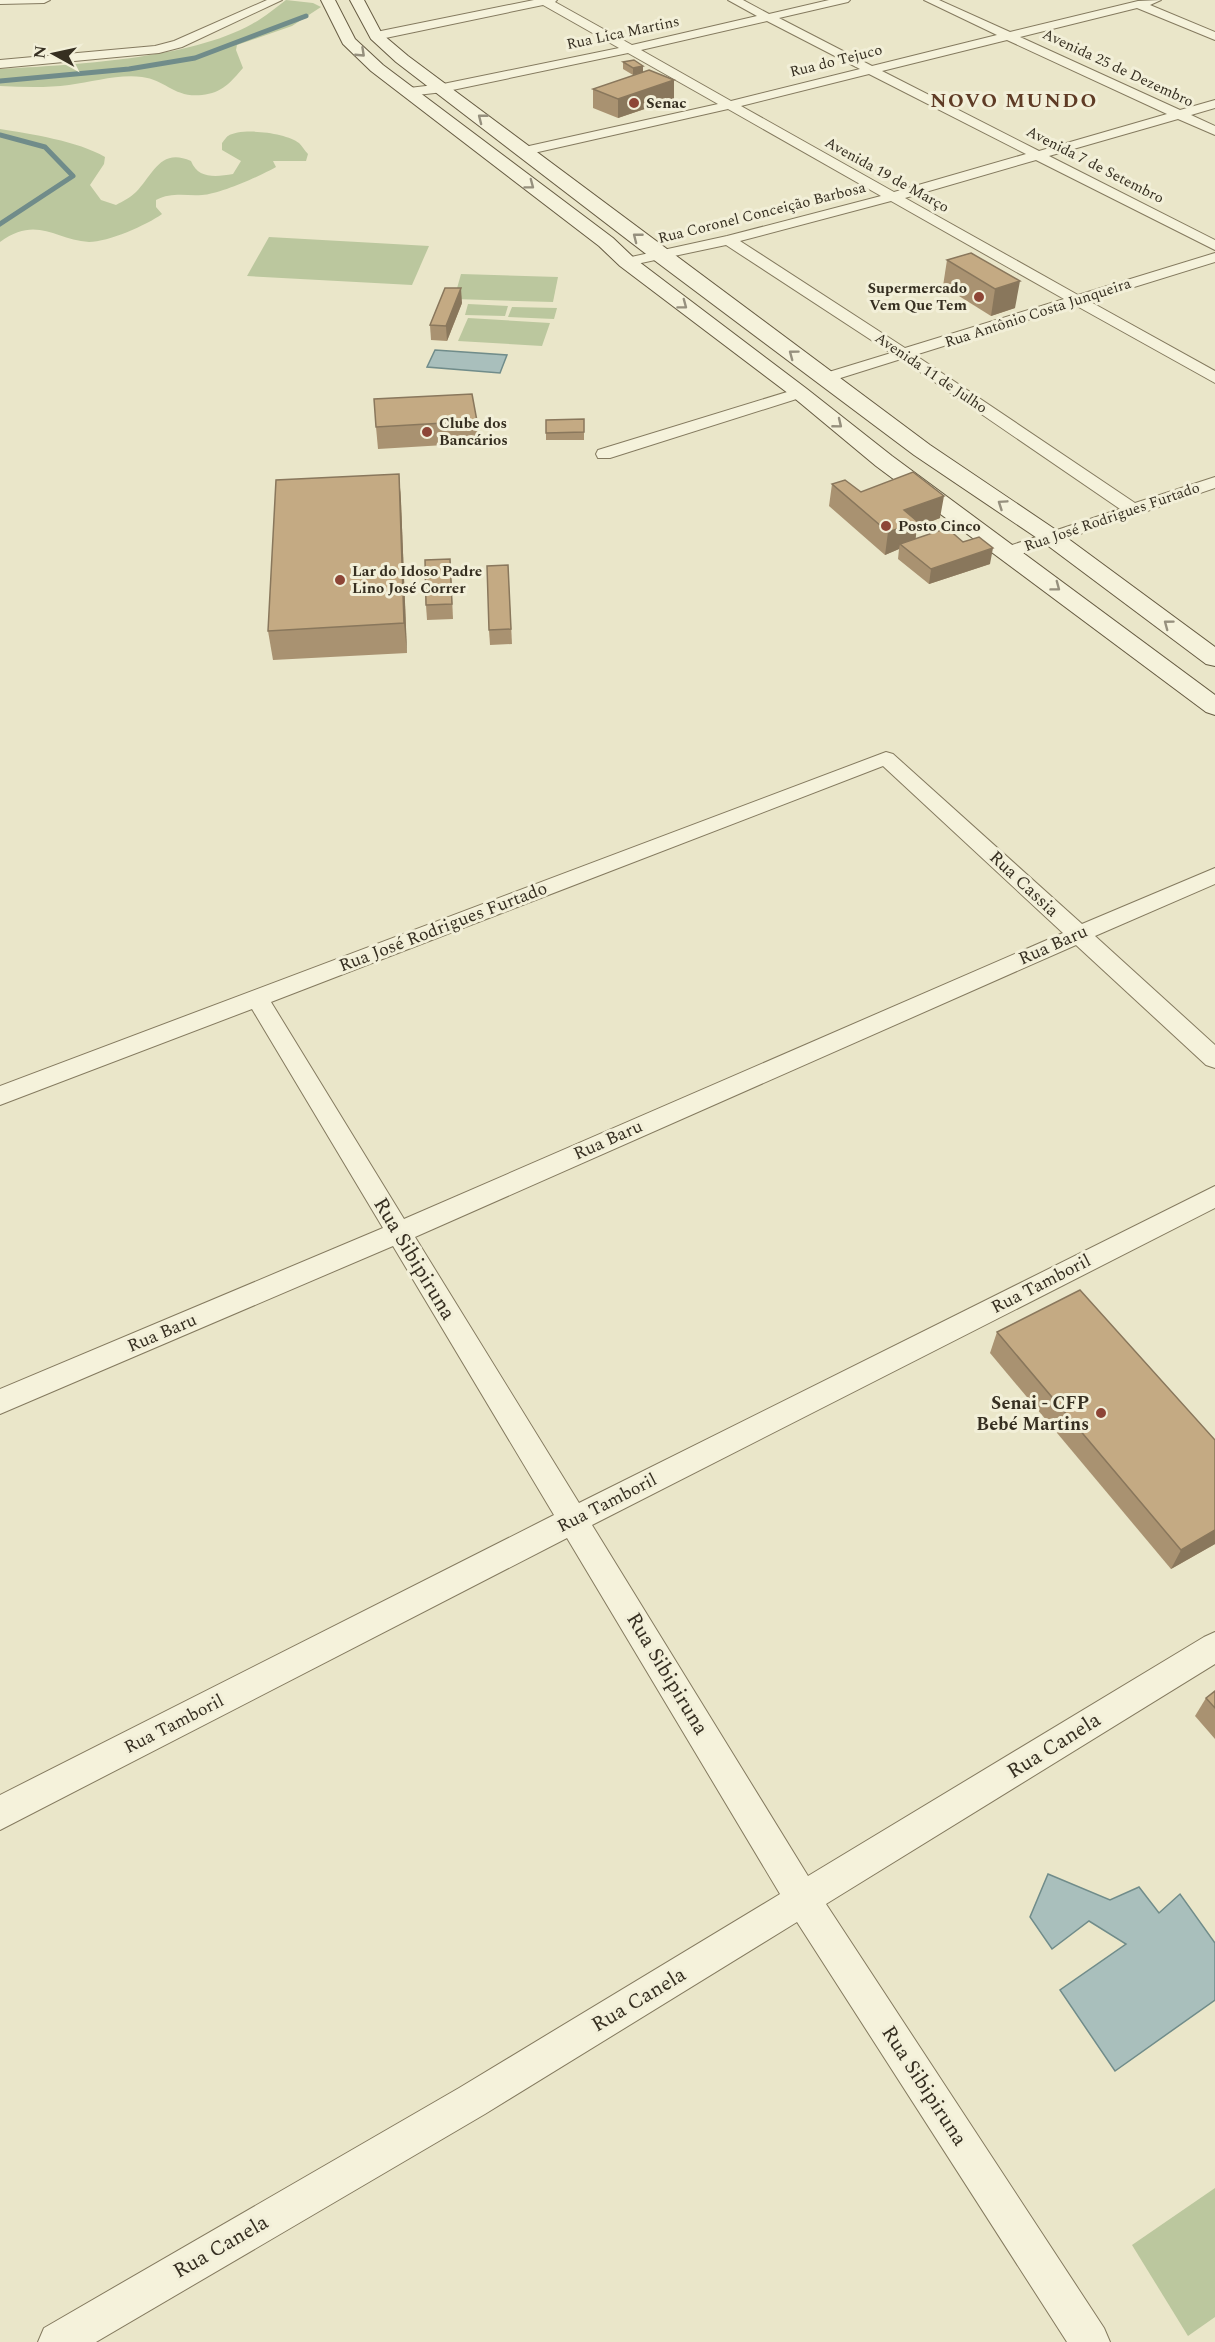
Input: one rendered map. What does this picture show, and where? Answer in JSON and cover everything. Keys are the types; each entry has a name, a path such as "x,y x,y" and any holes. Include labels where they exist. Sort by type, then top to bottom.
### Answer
{"main road":[{"path":"328,0 348,40 377,68 606,242 627,262 800,393 884,461 1215,707"},
{"path":"357,0 376,36 402,59 922,450 1051,537 1215,659"},
{"path":"884,461 922,450"}],"street":[{"path":"0,1 44,0"},
{"path":"0,64 155,50 178,44 276,0"},
{"path":"376,36 546,0"},
{"name":"Avenida 19 de Março","path":"546,0 1215,378"},
{"name":"Avenida 7 de Setembro","path":"734,0 1038,153 1215,246"},
{"name":"Rua Lica Martins","path":"408,92 443,88 630,49 844,0"},
{"name":"Avenida 25 de Dezembro","path":"930,0 1215,131"},
{"name":"Rua do Tejuco","path":"525,151 729,105 1155,0"},
{"path":"1138,4 1215,36"},
{"name":"Rua Coronel Conceição Barbosa","path":"627,262 728,240 892,197 1038,153 1215,104"},
{"name":"Avenida 11 de Julho","path":"728,240 905,355 1132,509"},
{"name":"Rua Antônio Costa Junqueira","path":"825,378 905,355 1215,256"},
{"path":"604,454 800,393"},
{"name":"Rua José Rodrigues Furtado","path":"1009,552 1215,482"},
{"name":"Rua José Rodrigues Furtado","path":"0,1096 886,758"},
{"name":"Rua Cassia","path":"886,758 1215,1059"},
{"name":"Rua Baru","path":"0,1402 398,1233 1215,875"},
{"name":"Rua Sibipiruna","path":"257,998 803,1900 1090,2342"},
{"name":"Rua Tamboril","path":"0,1813 574,1519 1215,1196"},
{"name":"Rua Canela","path":"58,2342 472,2101 1215,1647"}],"green space":[{"path":"286,0 313,3 321,7 292,26 237,45 236,50 243,68 226,86 209,94 184,94 150,79 133,76 60,86 0,86 0,69 130,58 197,45 226,36 252,24"},
{"path":"0,129 68,142 105,157 104,164 90,185 101,200 116,205 134,194 164,160 180,158 191,161 194,167 203,174 220,176 233,174 241,161 222,150 222,143 227,136 235,133 264,132 285,136 299,143 308,154 306,161 273,161 276,167 250,180 210,194 173,195 156,200 156,207 162,214 137,228 106,239 89,242 46,231 25,230 0,242"},
{"path":"269,237 429,246 412,285 247,276"},
{"path":"461,274 558,277 553,302 454,299"},
{"path":"468,304 508,306 505,316 465,315"},
{"path":"512,307 557,308 554,319 508,317"},
{"path":"468,318 550,323 542,346 458,341"},
{"path":"1215,2188 1215,2317 1188,2336 1132,2245"}],"water":[{"path":"435,350 507,355 500,373 427,367"},
{"path":"1048,1874 1110,1900 1139,1887 1159,1913 1180,1894 1215,1943 1215,2000 1115,2071 1060,1990 1126,1944 1089,1921 1052,1949 1030,1917"}],"building":[{"path":"634,60 643,66 633,68 623,62"},
{"path":"649,70 674,80 618,99 593,89"},
{"path":"971,253 1020,281 995,289 947,260"},
{"path":"445,288 461,288 446,326 430,325"},
{"path":"472,394 477,421 376,427 374,399"},
{"path":"584,419 584,432 546,433 546,420"},
{"path":"913,472 944,496 904,510 918,522 888,532 832,484 845,480 861,492"},
{"name":"Lar do Idoso Padre Lino José Correr","path":"399,474 404,623 268,631 276,480"},
{"path":"947,528 963,542 979,537 993,548 931,569 900,544"},
{"path":"450,559 452,604 426,605 425,560"},
{"path":"508,565 511,629 489,630 487,566"},
{"name":"Senai - CFP Bebé Martins","path":"1080,1290 1215,1440 1215,1530 1181,1550 997,1332"},
{"path":"1215,1691 1215,1708 1206,1698"}],"waterway":[{"path":"0,81 129,69 195,58 306,16"},
{"path":"0,135 45,147 73,176 0,224"}],"place":[{"name":"Senac","path":"634,103"},
{"name":"Supermercado Vem Que Tem","path":"979,297"},
{"name":"Clube dos Bancários","path":"427,432"},
{"name":"Posto Cinco","path":"886,526"},
{"name":"Lar do Idoso Padre Lino José Correr","path":"340,580"},
{"name":"Senai - CFP Bebé Martins","path":"1101,1413"}],"district":[{"name":"NOVO MUNDO","path":"1014,101"}]}
